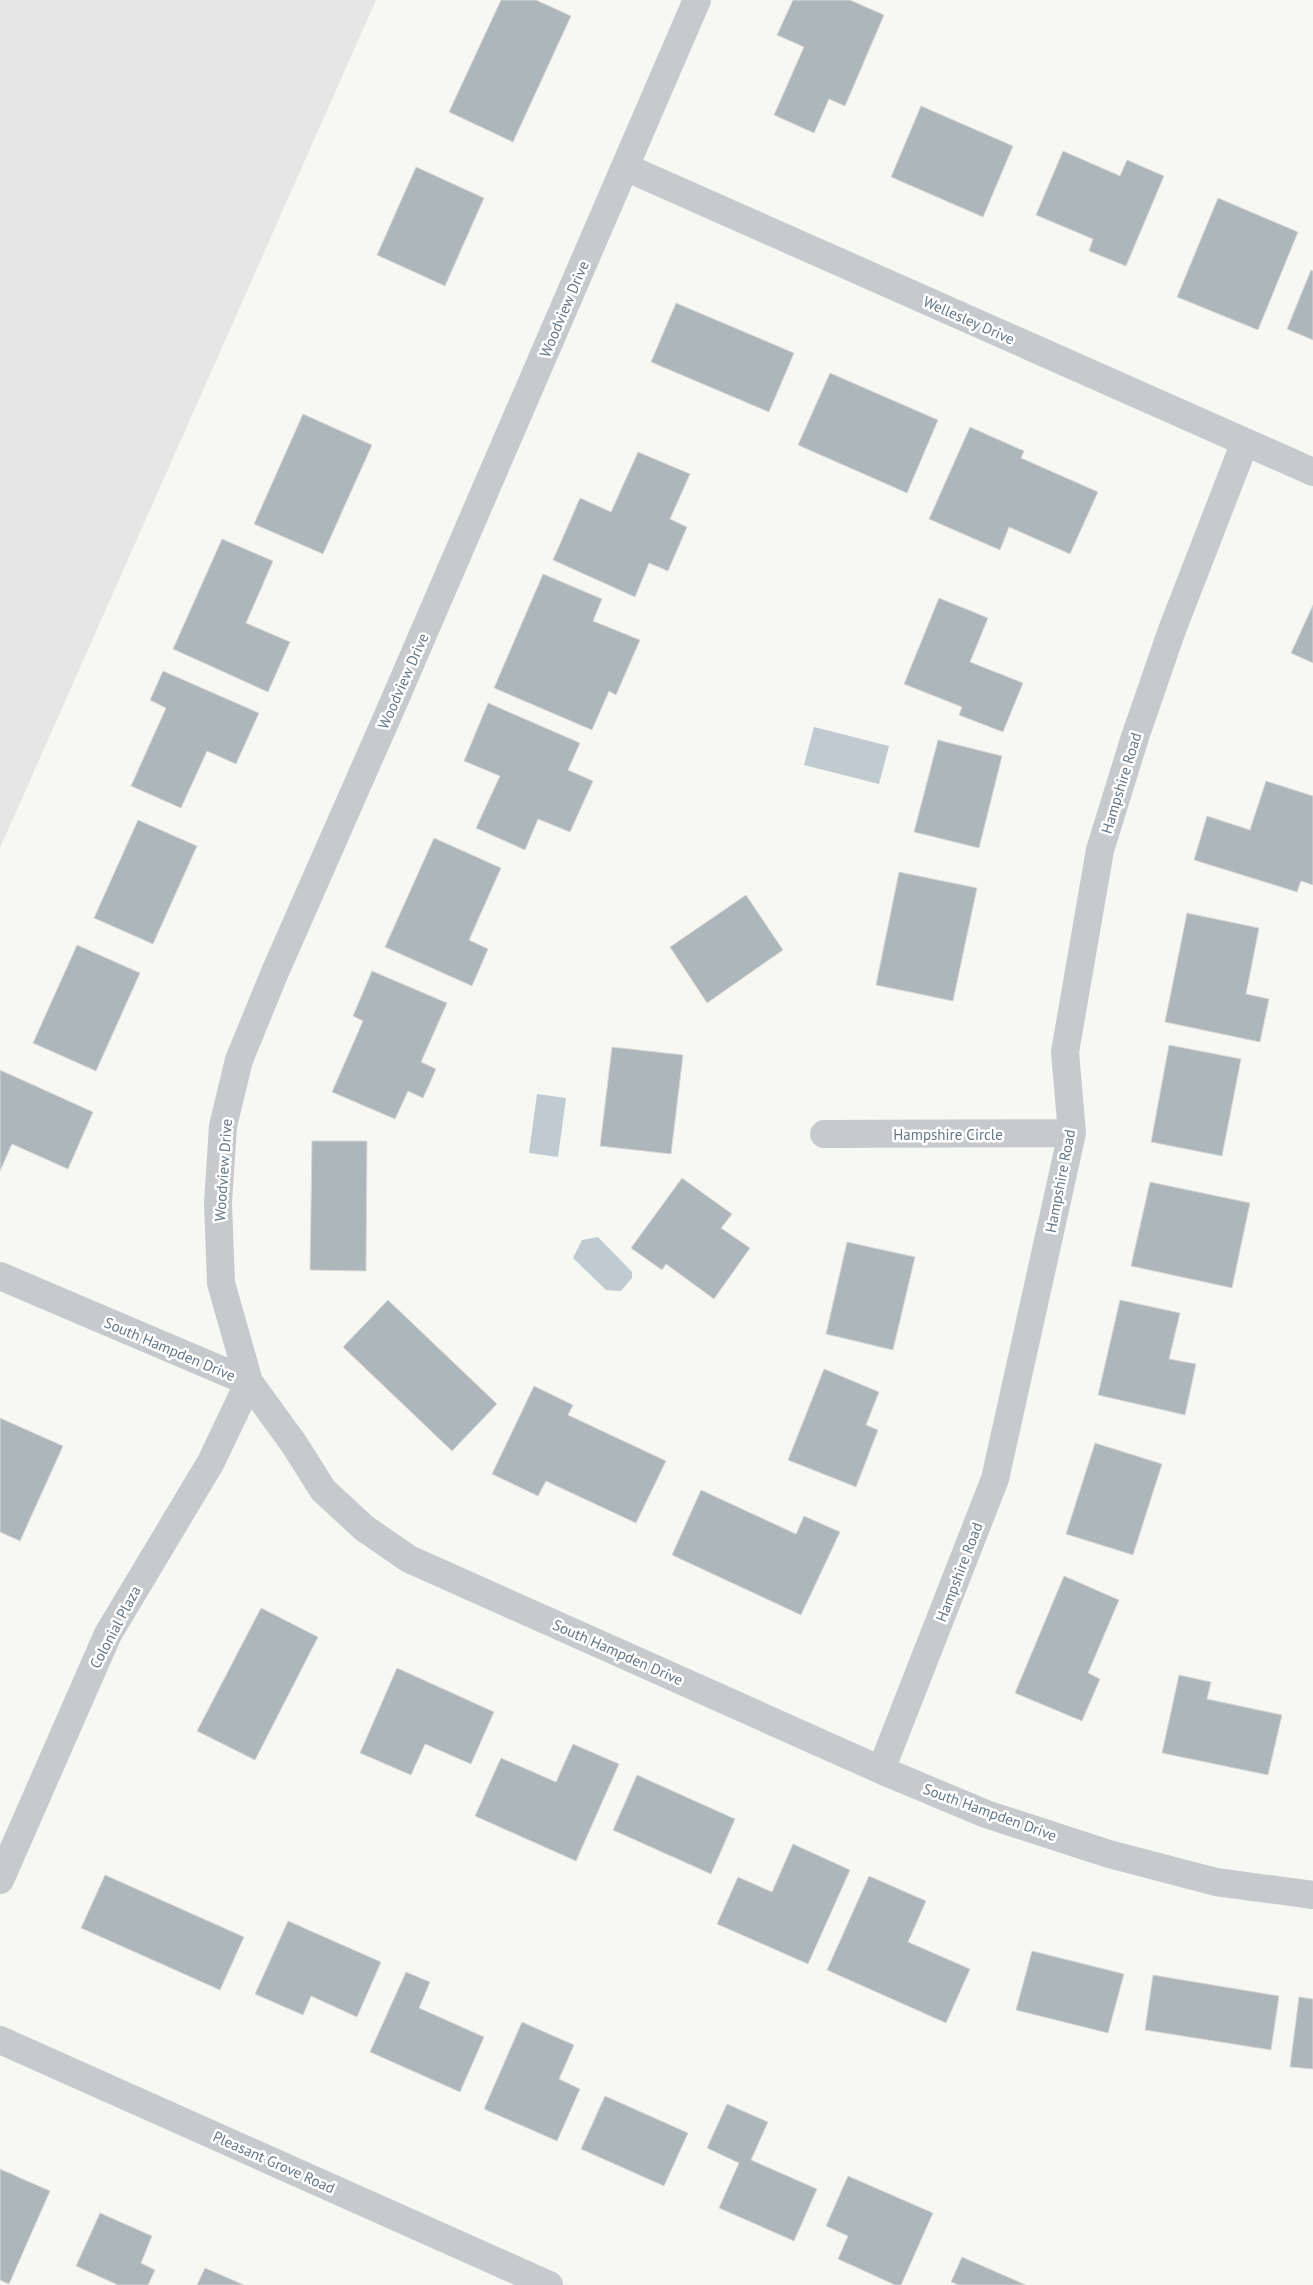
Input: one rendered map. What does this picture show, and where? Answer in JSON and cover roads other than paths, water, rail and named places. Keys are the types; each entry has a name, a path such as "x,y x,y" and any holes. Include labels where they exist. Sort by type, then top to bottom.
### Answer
{"street":[{"name":"Woodview Drive","path":"248,1382 221,1283 218,1203 223,1126 239,1060 275,972 697,0"},
{"name":"Wellesley Drive","path":"626,167 1313,472"},
{"name":"Hampshire Road","path":"882,1770 995,1479 1072,1133 1066,1052 1100,850 1135,737 1172,630 1245,442"},
{"name":"Hampshire Circle","path":"824,1134 1072,1133"},
{"name":"South Hampden Drive","path":"0,1276 248,1382 294,1444 323,1490 364,1528 409,1559 882,1770 986,1814 1109,1854 1216,1882 1313,1895"},
{"name":"Colonial Plaza","path":"0,1880 108,1634 211,1462 248,1382"},
{"name":"Pleasant Grove Road","path":"0,2040 549,2285"}]}
